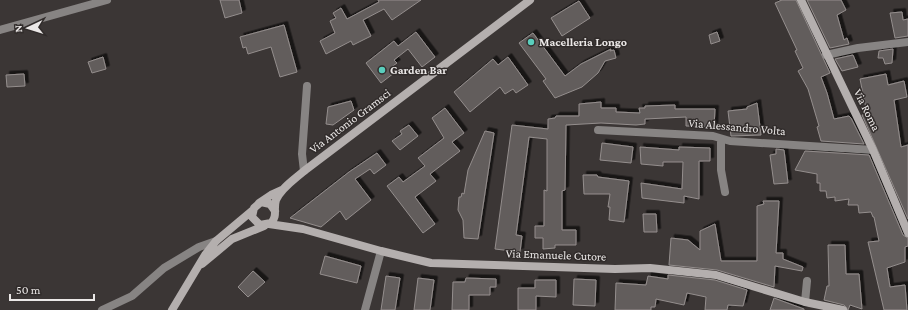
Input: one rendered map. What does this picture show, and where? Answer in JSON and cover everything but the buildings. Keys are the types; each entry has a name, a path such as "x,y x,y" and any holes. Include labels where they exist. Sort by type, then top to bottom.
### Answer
{"main road":[{"name":"Via Antonio Gramsci","path":"259,203 271,194 282,190 304,171 530,0"},
{"name":"Via Roma","path":"801,0 826,55 873,150 908,233"},
{"path":"196,270 232,239 266,225 274,220 276,201 282,190"},
{"path":"172,310 196,270 216,241 253,210 259,203 268,203 275,211"},
{"path":"253,210 254,221 266,225"},
{"name":"Via Emanuele Cutore","path":"266,225 303,229 381,251 431,263 615,269 650,268 697,272 716,275 805,302 842,310"}],"street":[{"path":"0,30 107,0"},
{"path":"826,55 858,48 908,42"},
{"path":"304,171 302,154 307,86"},
{"name":"Via Alessandro Volta","path":"598,130 713,136 730,141 873,150"},
{"path":"721,139 721,170 725,192"},
{"path":"102,310 132,296 164,268 199,248 216,241"},
{"path":"365,310 381,251"},
{"path":"805,302 807,281"}],"place":[{"name":"Macelleria Longo","path":"531,42"},
{"name":"Garden Bar","path":"382,70"}]}
